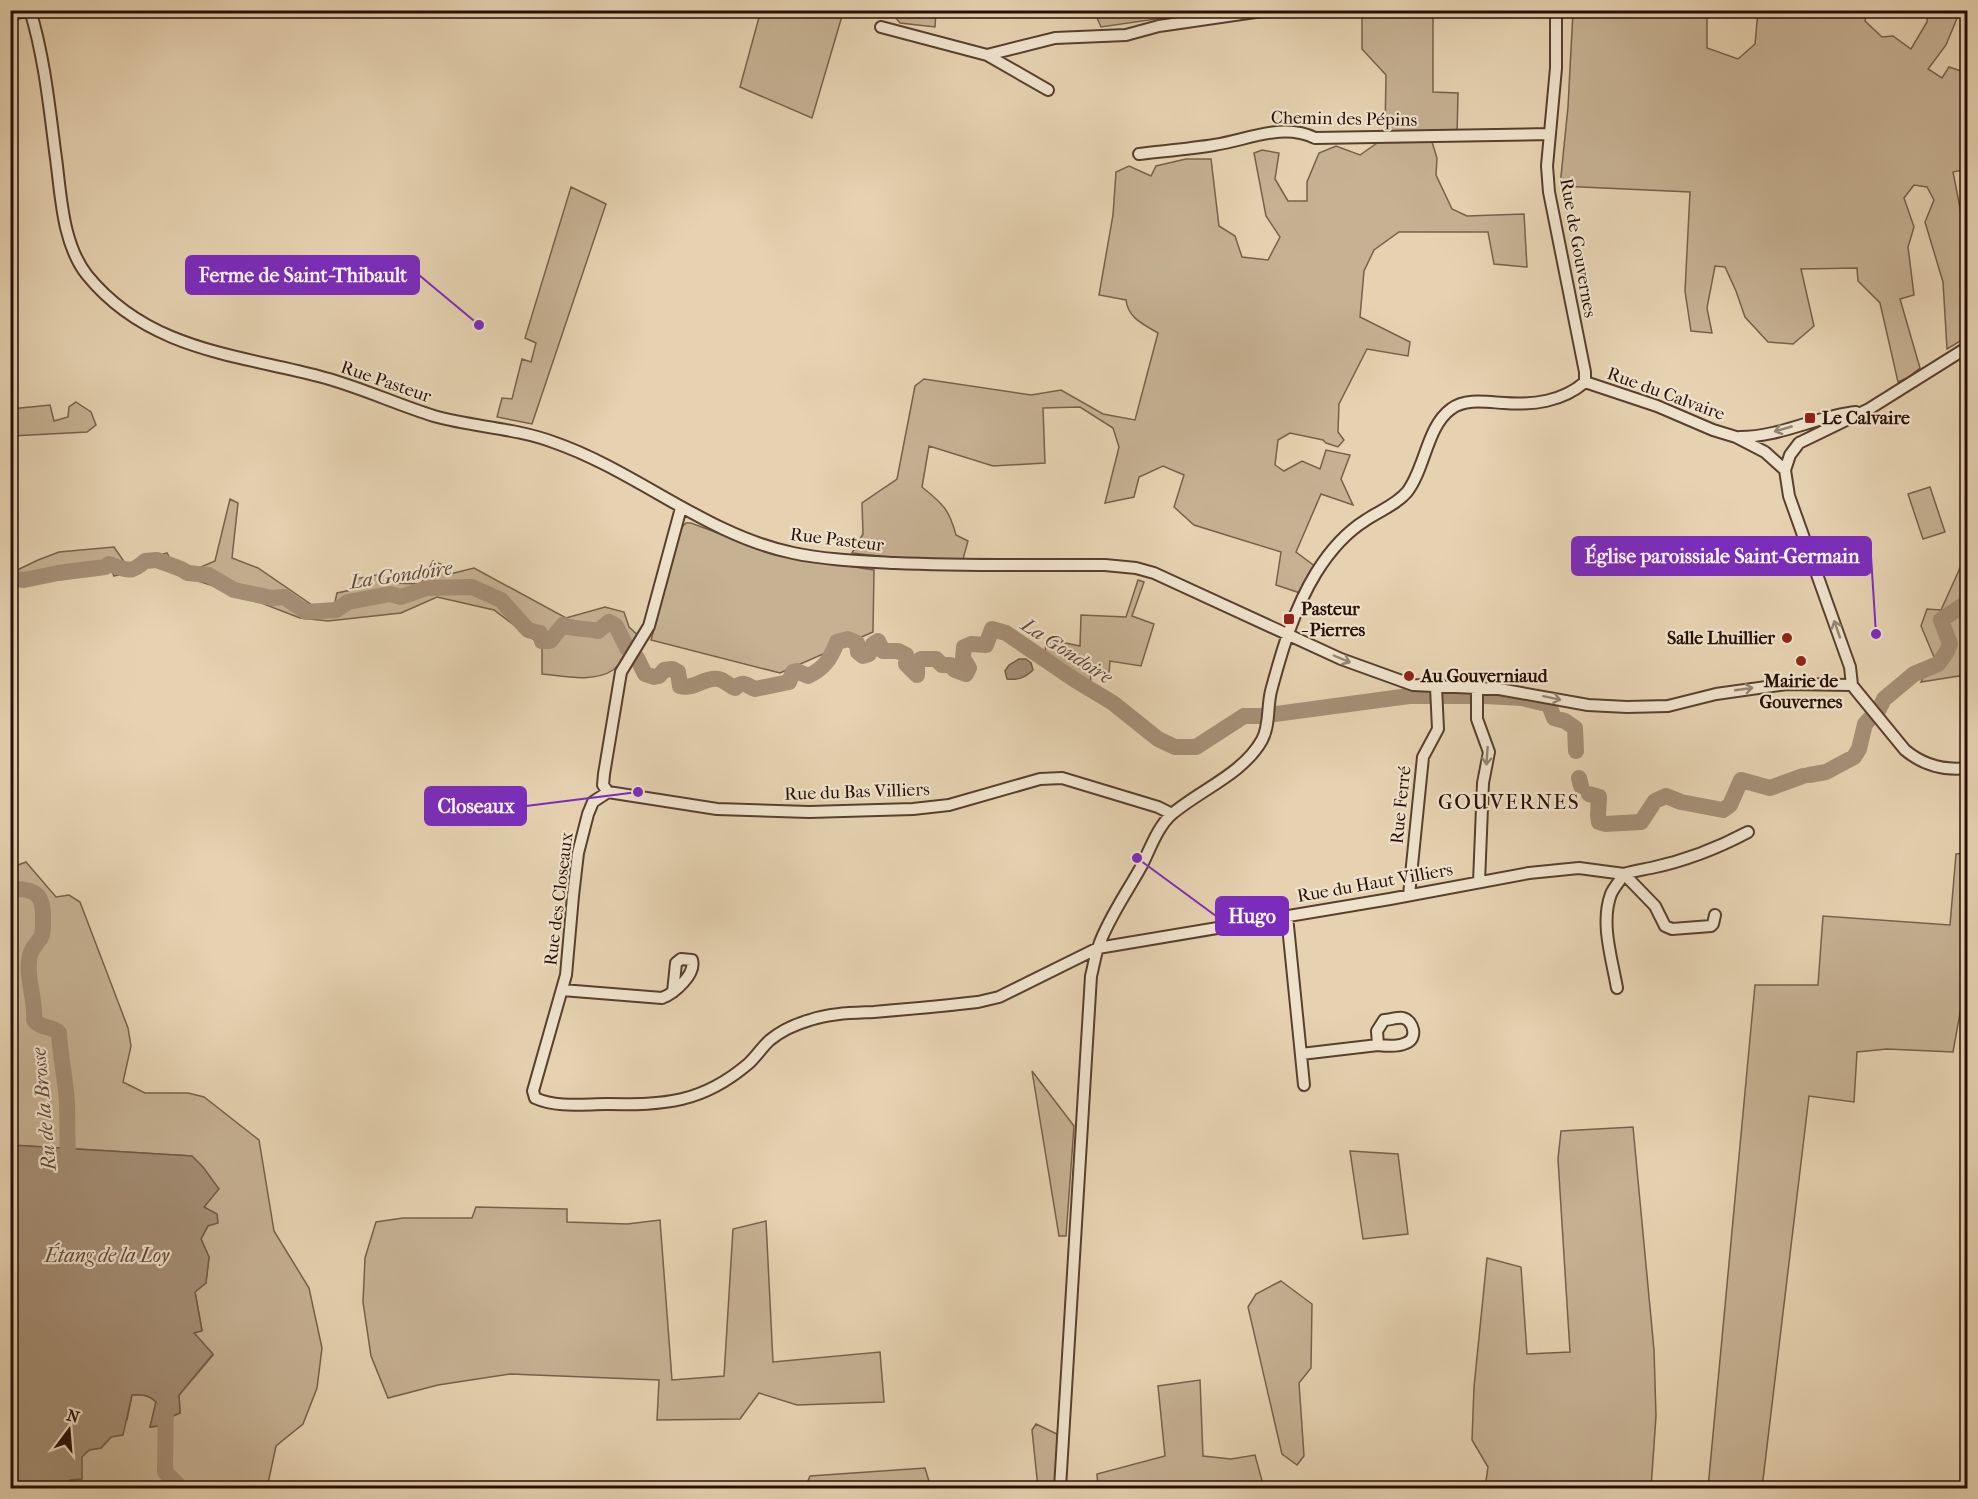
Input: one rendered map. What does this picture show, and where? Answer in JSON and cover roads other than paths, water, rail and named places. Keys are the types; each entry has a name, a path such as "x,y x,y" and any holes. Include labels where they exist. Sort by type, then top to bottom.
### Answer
{"street":[{"path":"10,15 29,10"},
{"name":"Rue Pasteur","path":"29,10 42,60 68,232 74,251 84,271 118,304 142,323 168,338 196,348 332,380 437,417 550,441 602,464 681,508 737,535 792,553 819,558 911,564 1106,565 1136,568 1154,573 1288,635 1404,684 1436,694 1516,691 1588,705 1627,707 1668,706 1716,694 1788,684 1852,685"},
{"path":"987,55 1055,38 1126,34 1159,26 1269,10"},
{"name":"Rue de Gouvernes","path":"1556,10 1556,68 1547,166 1549,192 1585,372 1585,382"},
{"path":"881,27 987,55 1048,90"},
{"name":"Chemin des Pépins","path":"1139,154 1216,145 1268,133 1289,131 1304,133 1315,138 1550,134"},
{"path":"1968,347 1922,378 1799,443 1790,455 1785,470 1789,496 1850,667 1852,685 1913,757 1923,763 1941,768 1968,768"},
{"path":"1060,1488 1091,987 1098,948 1165,820 1227,776 1249,757 1263,739 1271,693 1288,635 1316,573 1346,535 1363,521 1399,501 1414,481 1439,422 1451,408 1467,403 1487,401 1544,402 1563,396 1585,382"},
{"name":"Rue du Calvaire","path":"1585,382 1657,406 1713,430 1736,436 1765,452 1785,470"},
{"name":"Rue du Calvaire","path":"1736,436 1762,435 1836,415 1861,412"},
{"path":"608,792 603,785 621,672 649,626 681,508"},
{"path":"1477,693 1477,719 1489,752 1483,783 1479,882"},
{"name":"Rue Ferré","path":"1409,895 1423,757 1438,730 1436,694"},
{"name":"Rue du Bas Villiers","path":"608,792 717,809 809,812 914,809 948,805 1040,779 1062,778 1158,807 1172,814"},
{"name":"Rue des Closeaux","path":"535,1098 534,1084 566,975 578,854 593,802 608,792"},
{"path":"1617,987 1607,932 1607,916 1611,894 1624,874 1722,846 1748,832"},
{"name":"Rue du Haut Villiers","path":"535,1098 544,1102 563,1104 648,1105 680,1100 702,1093 728,1079 749,1063 769,1041 789,1027 838,1014 978,1002 999,997 1098,948 1529,873 1579,868 1624,874"},
{"path":"1624,874 1655,906 1665,926 1672,929 1711,926 1715,915"},
{"path":"1287,916 1304,1085"},
{"path":"562,990 656,998 673,992"},
{"path":"1301,1054 1378,1045"}],"water":[{"path":"1019,659 1026,659 1031,663 1033,670 1021,678 1007,679 1005,671 1009,665"},
{"name":"Étang de la Loy","path":"11,1145 192,1156 219,1189 204,1207 217,1214 218,1223 208,1226 201,1239 209,1257 206,1283 195,1292 202,1331 194,1333 213,1354 179,1395 180,1413 161,1421 158,1426 150,1427 156,1402 145,1396 132,1395 123,1435 111,1437 101,1448 89,1450 82,1457 82,1479 70,1480 74,1488 11,1488"}],"waterway":[{"name":"La Gondoire","path":"10,578 24,580 105,567 109,564 132,569 145,561 157,560 188,573 208,575 234,590 272,598 284,597 306,612 336,610 348,602 390,594 401,597 427,588 472,587 501,600 528,630 540,633 542,641 550,641 563,625 598,631 609,622 616,626 627,648 637,658 645,674 654,677 659,676 664,670 672,669 678,672 680,686 685,687 713,679 735,688 742,684 755,689 789,682 793,672 797,671 808,676 818,670 829,658 837,642 848,639 857,643 858,652 863,656 869,654 873,644 878,641 883,651 898,651 906,655 906,664 917,675 917,662 921,659 936,659 942,665 950,665 955,670 966,674 969,668 963,658 964,647 971,644 986,645 992,629 1006,633 1113,703 1158,739 1175,747 1196,747 1244,716 1261,716 1409,696 1485,696 1522,698 1542,703"},
{"name":"La Gondoire","path":"1809,775 1826,772 1854,757 1859,749 1865,724 1879,709 1884,699 1914,674 1938,664 1950,644 1941,620 1968,602"},
{"name":"La Gondoire","path":"1549,705 1554,718 1565,721 1575,728 1576,751"},
{"name":"La Gondoire","path":"1589,794 1599,797 1599,822 1605,824 1641,822 1655,801 1666,796 1681,802 1723,810 1730,805 1741,780 1770,788 1803,776"},
{"name":"La Gondoire","path":"1579,778 1581,786"},
{"name":"Ru de la Brosse","path":"10,889 26,890 37,894 42,904 41,938 32,949 29,963 34,1020 59,1033 66,1095 70,1171"},
{"name":"Ru de la Brosse","path":"166,1396 165,1472 181,1488"}],"place":[{"name":"Ferme de Saint-Thibault","path":"479,325"},
{"name":"Le Calvaire","path":"1810,418"},
{"name":"Pasteur - Pierres","path":"1289,619"},
{"name":"Église paroissiale Saint-Germain","path":"1876,634"},
{"name":"Salle Lhuillier","path":"1787,638"},
{"name":"Mairie de Gouvernes","path":"1801,661"},
{"name":"Au Gouverniaud","path":"1409,676"},
{"name":"Closeaux","path":"638,792"},
{"name":"Hugo","path":"1137,858"}],"district":[{"name":"GOUVERNES","path":"1509,802"}]}
